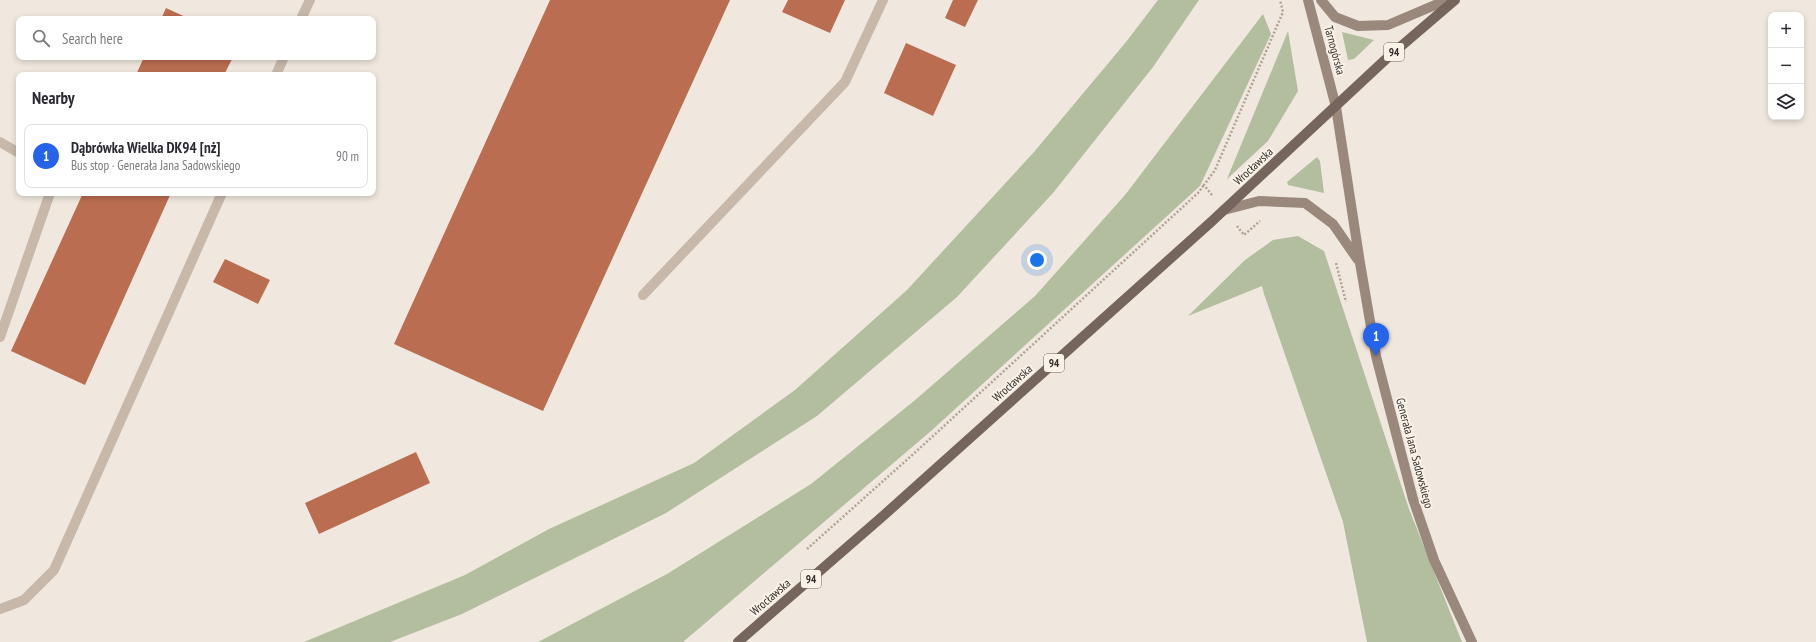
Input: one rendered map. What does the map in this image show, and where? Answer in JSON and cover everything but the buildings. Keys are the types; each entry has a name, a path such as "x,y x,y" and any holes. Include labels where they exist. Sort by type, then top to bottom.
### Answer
{"main road":[{"name":"94","path":"1336,107 1385,60 1455,0"},
{"name":"Wrocławska","path":"738,642 883,516 1224,210 1336,107"}],"street":[{"name":"Tarnogórska","path":"1308,0 1336,107"},
{"name":"Tarnogórska","path":"1321,0 1335,17 1358,26 1388,25 1447,0"},
{"name":"Generała Jana Sadowskiego","path":"1336,107 1376,356 1413,499 1434,560 1472,642"},
{"name":"Generała Jana Sadowskiego","path":"1224,210 1259,201 1305,203 1333,224 1360,263"}],"lane":[{"path":"302,16 310,0"},
{"path":"643,295 845,82 883,0"},
{"path":"277,72 283,60"},
{"path":"0,142 16,151"},
{"path":"0,337 49,196"},
{"path":"0,609 24,600 54,570 221,196"}],"path":[{"path":"807,548 932,438 1186,204 1204,185"}],"green space":[{"path":"1158,0 1199,0 1153,67 1053,193 957,297 817,416 666,513 462,614 390,642 304,642 465,575 549,529 694,463 795,390 907,290 1034,152 1126,42"},
{"path":"1263,14 1271,34 1200,186 931,431 683,642 538,642 667,574 811,484 914,401 1035,296 1125,195"},
{"path":"1288,31 1298,91 1268,141 1227,179"},
{"path":"1342,32 1374,40 1354,59 1348,60"},
{"path":"1317,157 1320,161 1324,193 1288,185 1287,182"},
{"path":"1298,236 1324,251 1409,509 1462,642 1367,642 1343,522 1262,286 1188,316 1245,260 1273,240"}],"place":[{"name":"Dąbrówka Wielka DK94 [nż]","path":"1376,356"}]}
